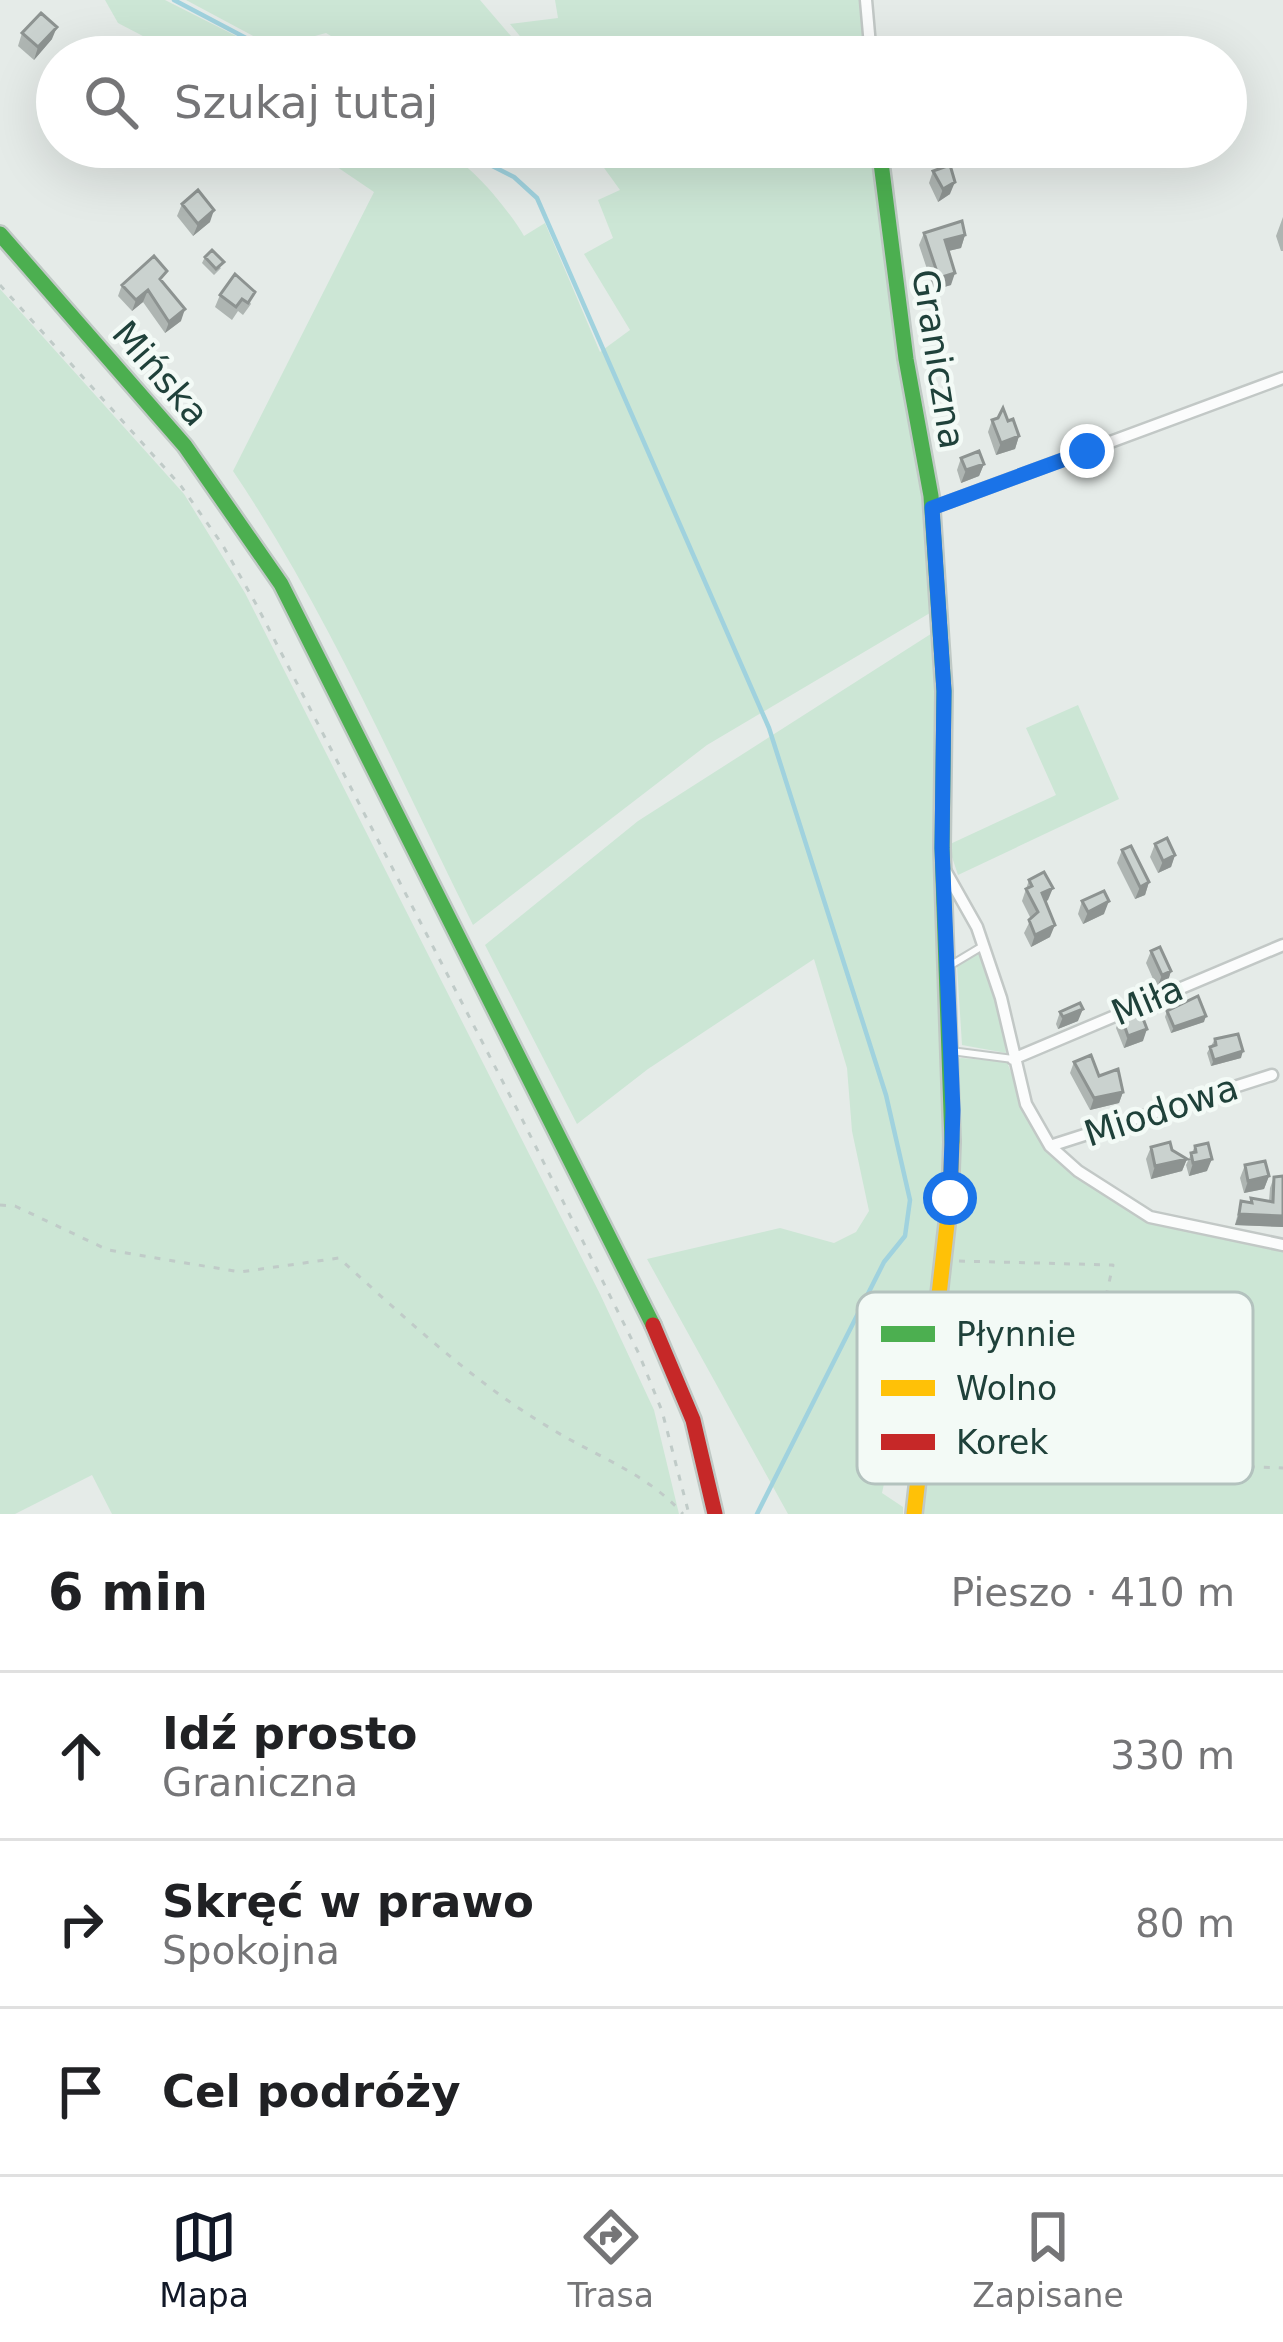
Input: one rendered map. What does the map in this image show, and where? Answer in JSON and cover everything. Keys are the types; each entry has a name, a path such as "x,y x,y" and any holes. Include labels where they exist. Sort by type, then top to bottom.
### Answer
{"main road":[{"name":"Graniczna","path":"882,168 906,358 932,508 944,691 944,968 953,1110 940,1292"},
{"name":"Mińska","path":"0,234 207,471 266,560 670,1359 693,1420 715,1514"},
{"name":"Graniczna","path":"914,1514 918,1484"}],"street":[{"path":"866,0 869,36"},
{"path":"932,508 1283,379"},
{"path":"943,868 968,907 984,945 1026,1104 1050,1146 1078,1171 1150,1216 1283,1245"},
{"name":"Miła","path":"1013,1059 1283,945"},
{"name":"Miodowa","path":"1050,1146 1272,1075"}],"lane":[{"path":"944,968 984,945"},
{"path":"949,1051 1013,1059"}],"path":[{"path":"0,285 182,486 256,604 639,1354 662,1411 686,1514"},
{"path":"0,1205 15,1206 108,1250 240,1273 339,1258 435,1344 548,1427 625,1468 686,1514"},
{"path":"944,1260 1112,1265 1106,1292"},
{"path":"1253,1467 1283,1468"}],"green space":[{"path":"105,0 165,0 236,36 143,36 118,23"},
{"path":"186,0 480,0 511,36 326,33 253,36"},
{"path":"555,0 860,0 863,36 520,36 510,24 558,18"},
{"path":"339,168 468,168 524,236 545,223 600,352 630,330 584,254 613,238 598,200 620,190 604,168 875,168 921,494 935,610 707,745 473,925 331,637 233,471 374,192"},
{"path":"0,289 184,494 245,593 600,1294 654,1410 679,1514 112,1514 92,1475 15,1514 0,1514"},
{"path":"937,630 946,1150 941,1245 935,1292 857,1292 857,1484 884,1484 882,1493 903,1507 903,1514 788,1514 647,1259 780,1228 834,1243 856,1232 869,1211 852,1131 847,1068 814,959 648,1069 577,1124 485,945 638,821"},
{"path":"1078,705 1119,799 958,875 948,845 1056,795 1026,728"},
{"path":"981,950 1000,1006 1006,1053 962,1045 957,966"},
{"path":"955,1059 1007,1062 1035,1133 1052,1155 1112,1200 1152,1220 1283,1250 1283,1514 915,1514 918,1484 1253,1484 1253,1292 935,1292"}],"building":[{"path":"41,13 57,27 48,36 36,36 36,45 22,33"},
{"path":"951,168 955,182 943,189 933,171"},
{"path":"198,190 214,210 198,224 182,204"},
{"path":"962,221 965,235 945,240 955,273 939,278 924,233"},
{"path":"212,250 224,262 216,269 205,257"},
{"path":"154,256 167,271 160,279 185,309 169,322 148,290 136,300 122,285"},
{"path":"235,274 255,292 248,303 242,299 236,307 220,295"},
{"path":"1003,408 1019,436 1001,443 992,420"},
{"path":"979,451 984,464 966,470 961,458"},
{"path":"1167,838 1175,855 1163,861 1155,844"},
{"path":"1131,846 1149,882 1140,887 1122,850"},
{"path":"1044,872 1053,888 1042,893 1055,925 1035,935 1029,920 1038,912 1026,889 1032,886 1029,880"},
{"path":"1104,891 1109,901 1088,912 1082,901"},
{"path":"1160,947 1171,971 1162,975 1151,951"},
{"path":"1198,996 1206,1016 1174,1027 1167,1011"},
{"path":"1080,1003 1083,1009 1063,1017 1060,1012"},
{"path":"1139,1008 1147,1029 1128,1036 1121,1016"},
{"path":"1238,1034 1243,1051 1214,1060 1210,1047 1216,1045 1215,1039"},
{"path":"1091,1055 1099,1076 1118,1069 1123,1092 1094,1098 1074,1062"},
{"path":"1170,1142 1172,1150 1187,1159 1155,1166 1151,1147"},
{"path":"1208,1143 1212,1159 1193,1163 1195,1146"},
{"path":"1265,1161 1269,1176 1248,1181 1245,1165"},
{"path":"1283,1176 1283,1216 1239,1214 1241,1201 1273,1202 1274,1177"}],"waterway":[{"path":"174,0 242,36"},
{"path":"496,168 537,198 769,728 886,1095 910,1200 905,1236 869,1292"},
{"path":"757,1514 857,1316"}],"traffic: fast":[{"path":"882,168 906,359 931,496 944,691 942,848 952,1142"},
{"path":"0,234 185,446 281,584 653,1325"}],"traffic: slow":[{"path":"939,1292 952,1142"},
{"path":"914,1514 917,1484"}],"traffic: jam":[{"path":"653,1325 693,1420 715,1514"}],"route":[{"path":"950,1198 953,1110 944,968 944,691 932,508 1087,451"}]}
